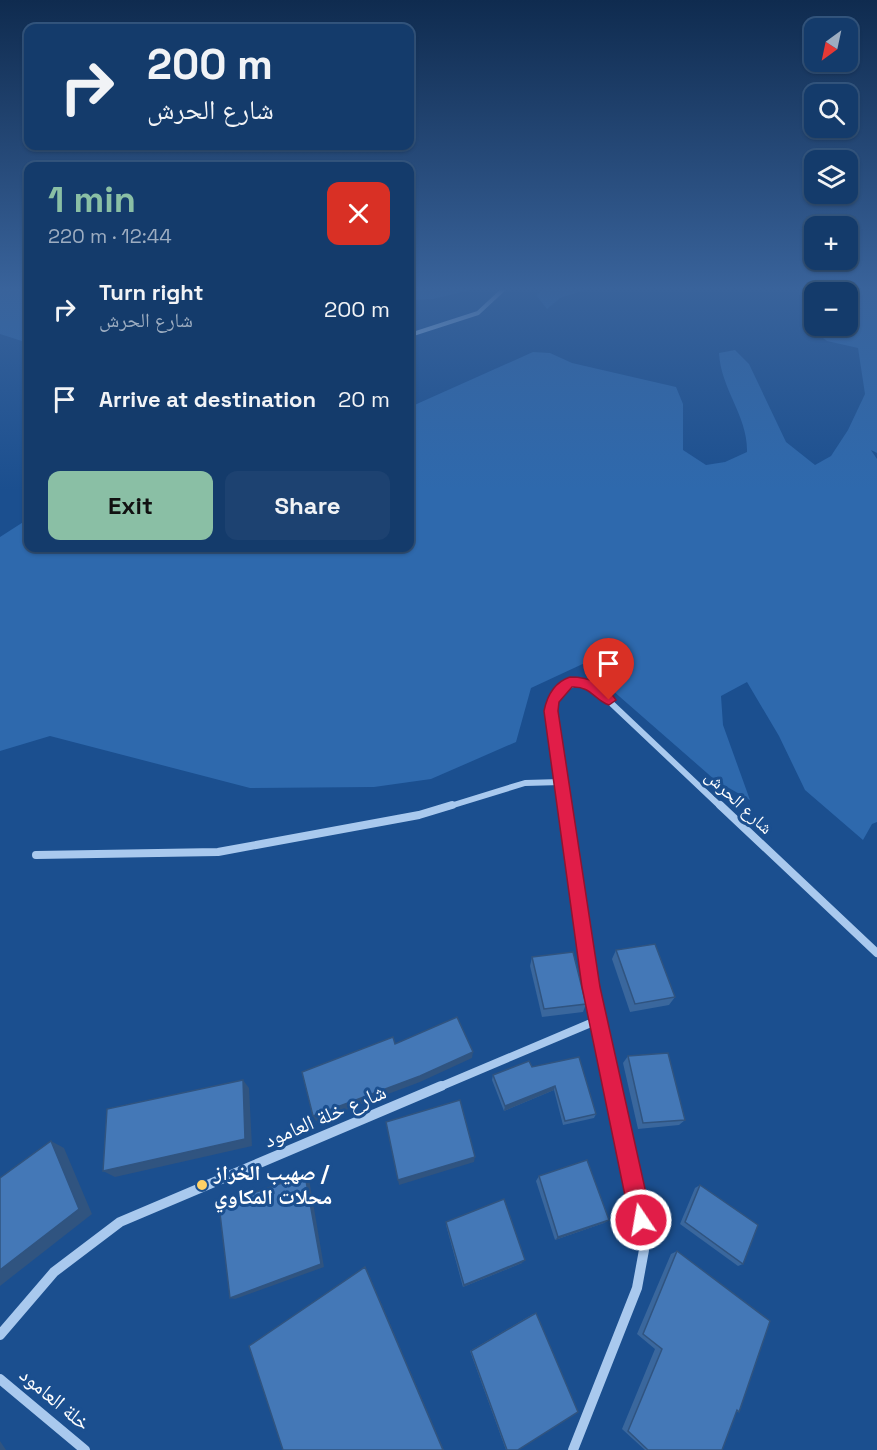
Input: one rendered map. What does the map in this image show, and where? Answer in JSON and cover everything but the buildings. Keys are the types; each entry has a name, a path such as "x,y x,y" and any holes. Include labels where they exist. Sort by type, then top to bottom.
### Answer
{"street":[{"name":"شارع الحرش","path":"561,782 551,711 552,701 562,687 576,681 593,686 877,953"},
{"path":"36,855 218,852 419,815 525,783 561,782 598,1020 641,1220 644,1250 637,1288 573,1450"},
{"name":"شارع خلة العامود","path":"0,1335 42,1283 66,1260 120,1222 598,1020"},
{"name":"خلة العامود","path":"0,1379 85,1450"}],"shaded area":[{"path":"527,355 554,355 572,363 676,387 683,404 683,450 706,465 725,462 747,452 743,427 724,379 719,355 740,355 749,364 786,442 815,465 831,456 848,430 865,394 859,355 877,355 877,453 871,450 877,459 877,822 872,824 863,840 805,790 779,736 747,682 721,696 723,725 750,800 715,780 588,669 602,655 531,688 516,742 431,779 374,787 250,788 50,736 0,751 0,537 24,522 24,552 414,552 414,405"}],"place":[{"name":"صهيب الخراز / محلات المكاوي","path":"202,1185"}],"route":[{"path":"609,700 584,681 570,682 562,687 552,701 551,711 591,987 641,1220"}]}
